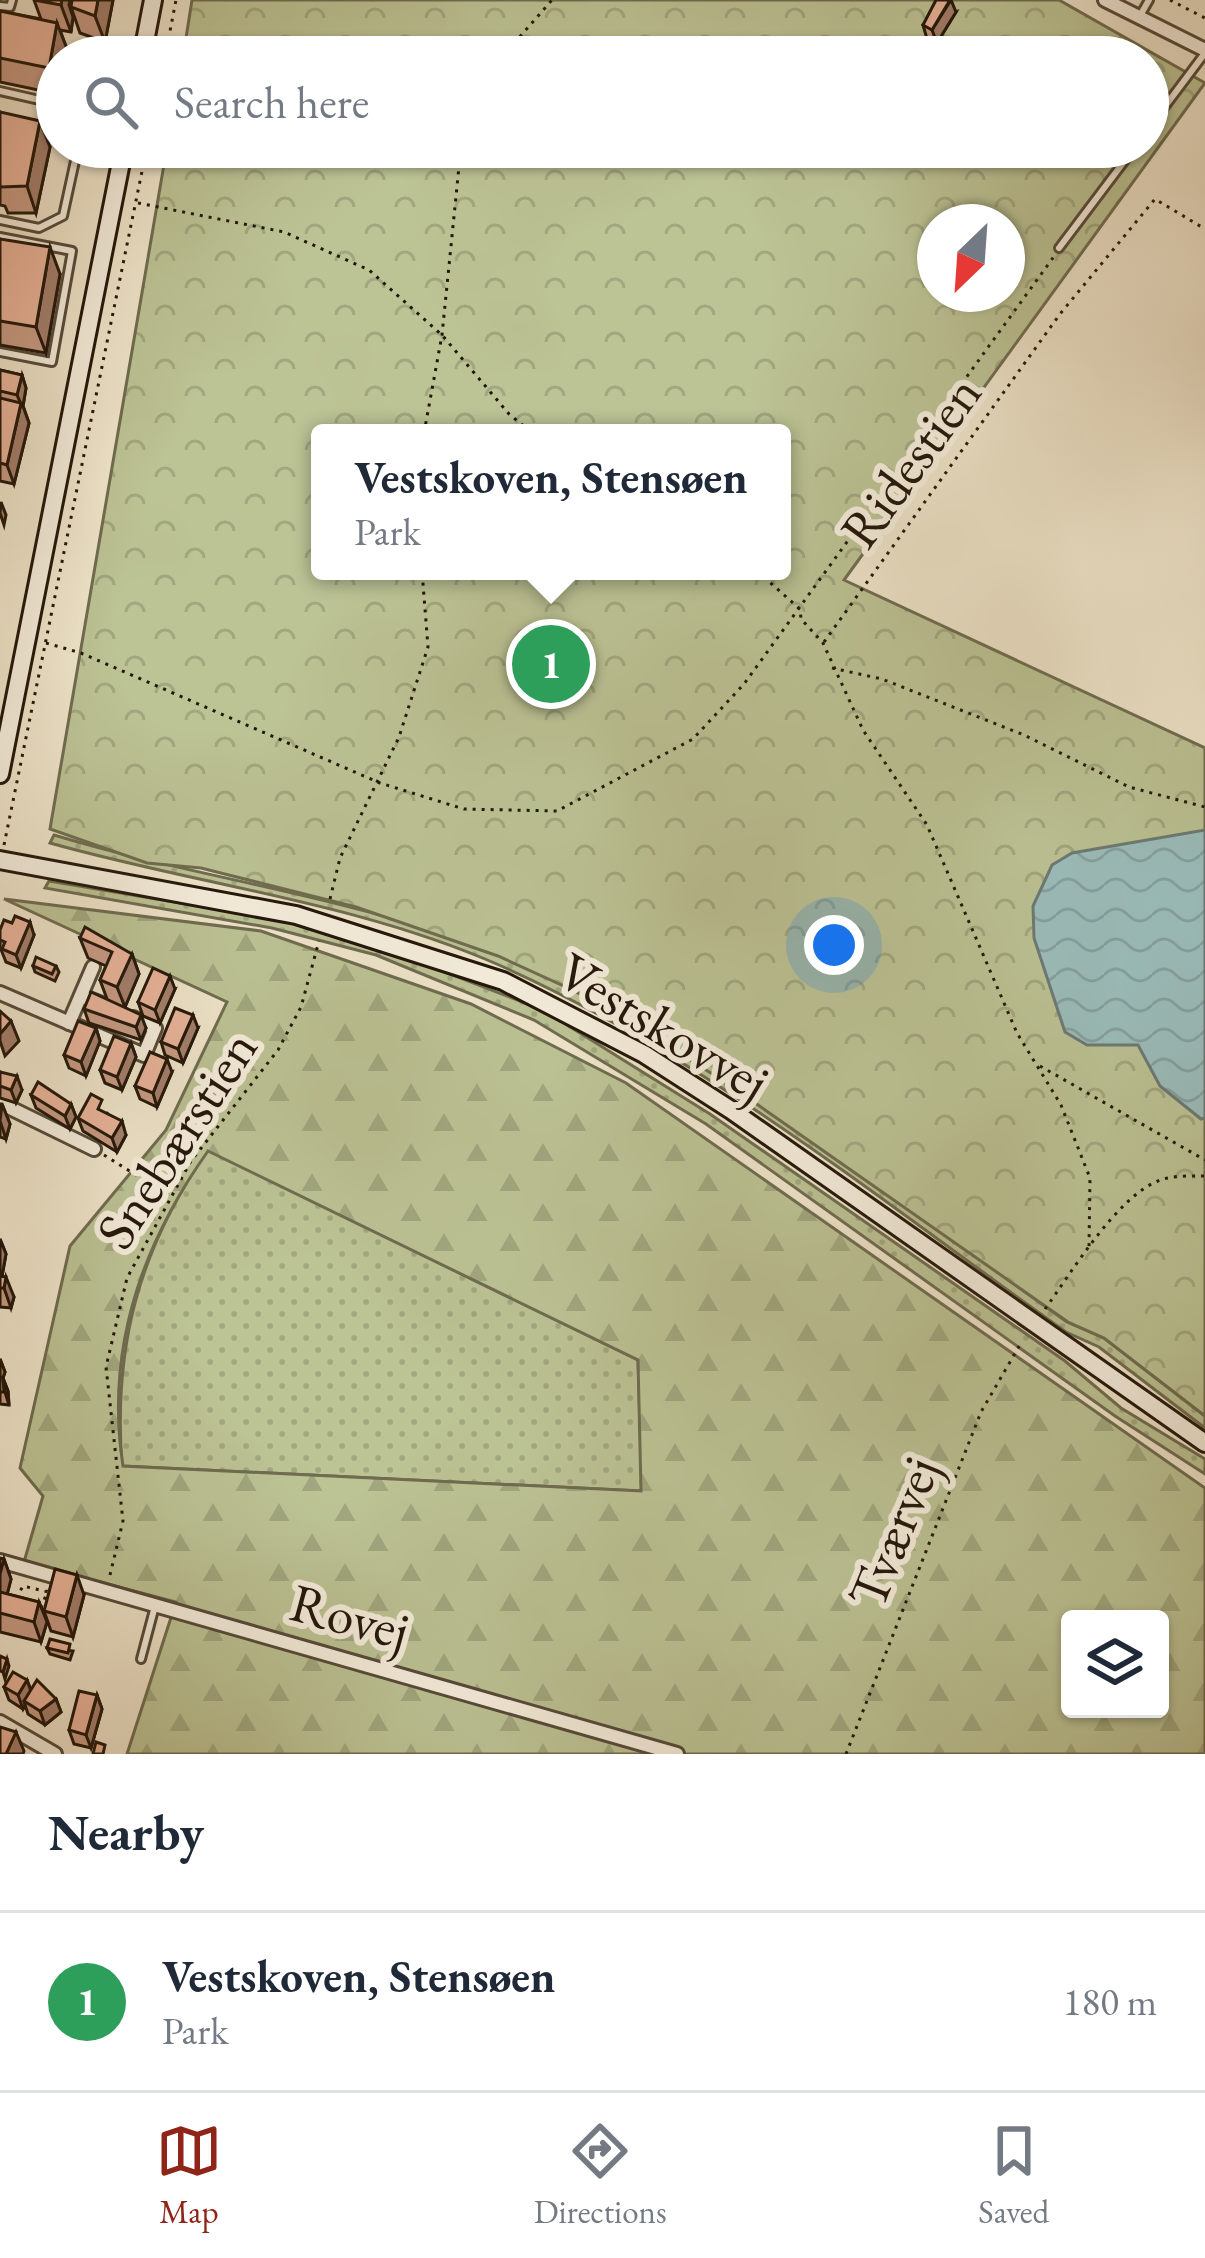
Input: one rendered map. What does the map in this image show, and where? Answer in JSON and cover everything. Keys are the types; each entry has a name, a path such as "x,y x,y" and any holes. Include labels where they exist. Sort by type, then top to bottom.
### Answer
{"street":[{"path":"146,36 153,0"},
{"path":"1105,0 1205,51"},
{"path":"0,774 120,168"},
{"name":"Vestskovvej","path":"1,860 296,915 503,981 644,1054 731,1111 1205,1443"},
{"path":"69,1023 93,967"},
{"path":"0,993 144,1054 155,1028 81,995"},
{"path":"0,1103 94,1149"},
{"name":"Rovej","path":"0,1561 677,1754"},
{"path":"0,1722 55,1754"}],"lane":[{"path":"0,6 10,7 12,0"},
{"path":"1139,17 1149,0"},
{"path":"1169,100 1205,51"},
{"path":"0,92 36,100"},
{"path":"19,122 36,126"},
{"path":"0,220 39,228 63,216 73,168"},
{"path":"1059,248 1119,168"},
{"path":"0,237 72,251 52,362 0,352"},
{"path":"141,1659 155,1606"}],"path":[{"path":"169,36 176,0"},
{"path":"520,36 552,0"},
{"path":"1170,0 1205,18"},
{"path":"1,860 143,168"},
{"path":"426,424 442,335 459,168"},
{"name":"Ridestien","path":"823,644 1060,314 1155,199 1205,229"},
{"path":"136,202 284,232 369,270 442,335 521,424"},
{"path":"46,644 82,653 380,783 464,809 557,812 693,740 744,685 1059,248"},
{"path":"330,899 340,858 380,783 428,646 423,580"},
{"path":"767,580 800,609 801,619 823,644 863,730 927,825 1017,1033 1038,1064 1090,1178 1089,1247"},
{"path":"832,668 882,680 1024,735 1129,788 1205,807"},
{"name":"Snebærstien","path":"106,1592 123,1521 106,1367 127,1278 169,1196 278,1050 301,1006 319,941"},
{"path":"1038,1064 1205,1160"},
{"path":"94,1149 169,1196"},
{"path":"1045,1309 1089,1247 1144,1188 1161,1179 1205,1176"},
{"name":"Tværvej","path":"846,1754 981,1412 1022,1343"},
{"path":"32,1612 44,1606 52,1577"},
{"path":"16,1605 15,1595 23,1586 48,1592"}],"green space":[{"path":"192,0 1059,0 1122,36 186,36"},
{"path":"1169,63 1205,83 1169,133"},
{"path":"163,168 1143,168 844,580 1205,748 1205,1416 1104,1338 1068,1322 728,1084 601,1003 498,956 356,907 201,868 147,863 50,829"},
{"path":"54,835 392,919 502,957 577,992 722,1077 1067,1322 1104,1338 1205,1416 1205,1428 1099,1347 1066,1332 791,1134 721,1087 575,1002 499,965 389,925 50,843"},
{"path":"49,881 275,919 380,947 543,1010 710,1114 1065,1361 1121,1408 1205,1459 1205,1474 1115,1416 706,1124 534,1020 376,955 272,928 45,888"},
{"path":"4,899 261,931 471,1004 626,1083 1205,1488 1205,1754 127,1754 176,1602 24,1562 43,1496 20,1468 70,1246 166,1130 227,1002","holes":["208,1151 638,1360 641,1491 123,1466 119,1381 134,1300 164,1223"]},
{"path":"208,1150 638,1360 642,1491 122,1466 122,1380 136,1300 164,1224"}],"water":[{"path":"1205,830 1205,1118 1201,1119 1160,1086 1138,1045 1087,1045 1065,1032 1034,938 1033,906 1052,865 1072,853"}],"building":[{"path":"72,0 98,0 95,16 71,7"},
{"path":"936,0 950,0 932,30 923,25"},
{"path":"0,11 57,23 55,36 36,36 36,65 0,58"},
{"path":"0,112 36,120 27,186 0,187"},
{"path":"0,239 50,247 36,327 0,321"},
{"path":"0,370 22,375 17,395 0,391"},
{"path":"0,398 21,403 7,465 0,463"},
{"path":"15,916 30,922 16,955 2,949 5,942 0,940 4,920 12,923"},
{"path":"85,927 132,954 117,987 100,980 112,952 80,938"},
{"path":"36,957 56,966 52,974 33,966"},
{"path":"153,968 170,976 155,1010 138,1002"},
{"path":"91,992 141,1015 136,1027 84,1009"},
{"path":"175,1008 193,1015 178,1049 161,1042"},
{"path":"0,1011 11,1021 0,1034"},
{"path":"78,1021 96,1028 81,1062 64,1055"},
{"path":"114,1036 131,1043 117,1077 100,1070"},
{"path":"150,1052 167,1059 153,1093 135,1086"},
{"path":"0,1072 17,1076 11,1090 0,1086"},
{"path":"38,1082 71,1104 65,1116 31,1095"},
{"path":"91,1094 102,1100 98,1109 122,1121 112,1138 78,1118"},
{"path":"55,1569 77,1575 66,1617 44,1611"},
{"path":"0,1592 39,1602 34,1622 0,1613"},
{"path":"50,1639 70,1644 68,1653 47,1648"},
{"path":"13,1672 27,1680 18,1695 4,1687"},
{"path":"37,1680 56,1699 40,1711 24,1701"},
{"path":"79,1691 97,1695 86,1735 69,1730"},
{"path":"0,1727 16,1732 6,1754 0,1754"},
{"path":"96,1742 105,1745 103,1754 93,1754"}],"place":[{"name":"Vestskoven, Stensøen","path":"551,664"}]}
